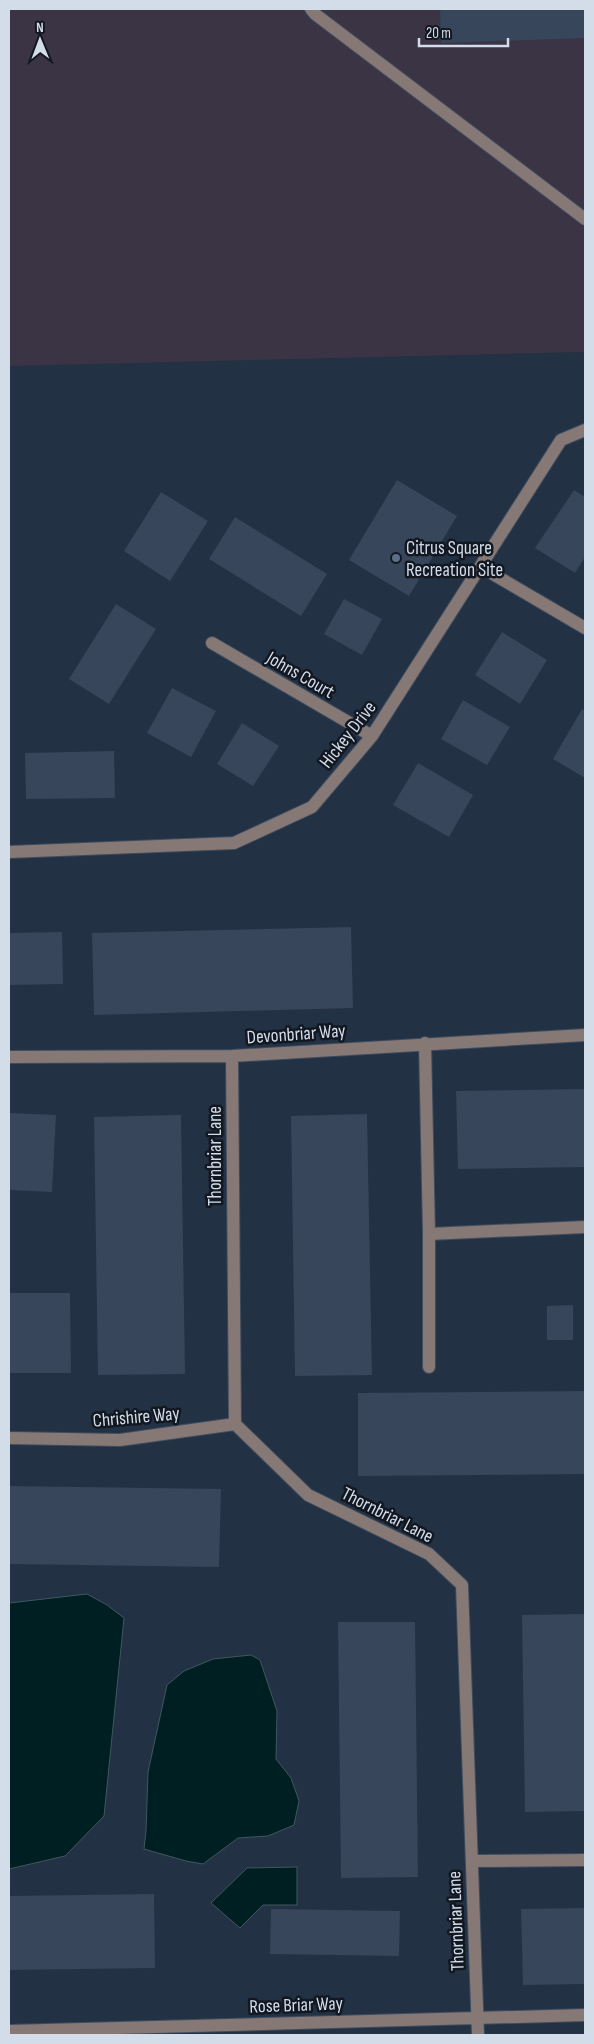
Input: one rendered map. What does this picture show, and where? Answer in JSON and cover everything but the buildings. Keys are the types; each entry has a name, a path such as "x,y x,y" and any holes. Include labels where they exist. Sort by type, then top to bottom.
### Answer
{"street":[{"path":"312,9 315,14 585,219"},
{"name":"Hickey Drive","path":"9,852 234,843 312,807 372,736 561,440 585,430"},
{"path":"481,567 585,628"},
{"name":"Johns Court","path":"212,644 372,736"},
{"name":"Devonbriar Way","path":"9,1057 232,1056 425,1043 585,1035"},
{"path":"425,1043 429,1234 428,1367"},
{"name":"Thornbriar Lane","path":"232,1056 235,1424 308,1495 429,1554 462,1585 478,2035"},
{"path":"429,1234 585,1227"},
{"name":"Chrishire Way","path":"9,1438 120,1440 235,1424"},
{"path":"472,1861 585,1860"},
{"name":"Rose Briar Way","path":"9,2031 585,2015"}],"shaded area":[{"path":"9,9 585,9 585,352 9,366"},
{"path":"87,1594 107,1605 124,1618 104,1816 65,1856 9,1869 9,1603"},
{"path":"251,1655 260,1660 277,1711 276,1759 291,1778 299,1801 294,1825 268,1836 238,1838 203,1864 144,1849 148,1772 167,1685 184,1671 213,1659"},
{"path":"297,1867 297,1905 263,1905 240,1928 211,1903 247,1868"}],"place":[{"name":"Citrus Square Recreation Site","path":"396,558"}]}
